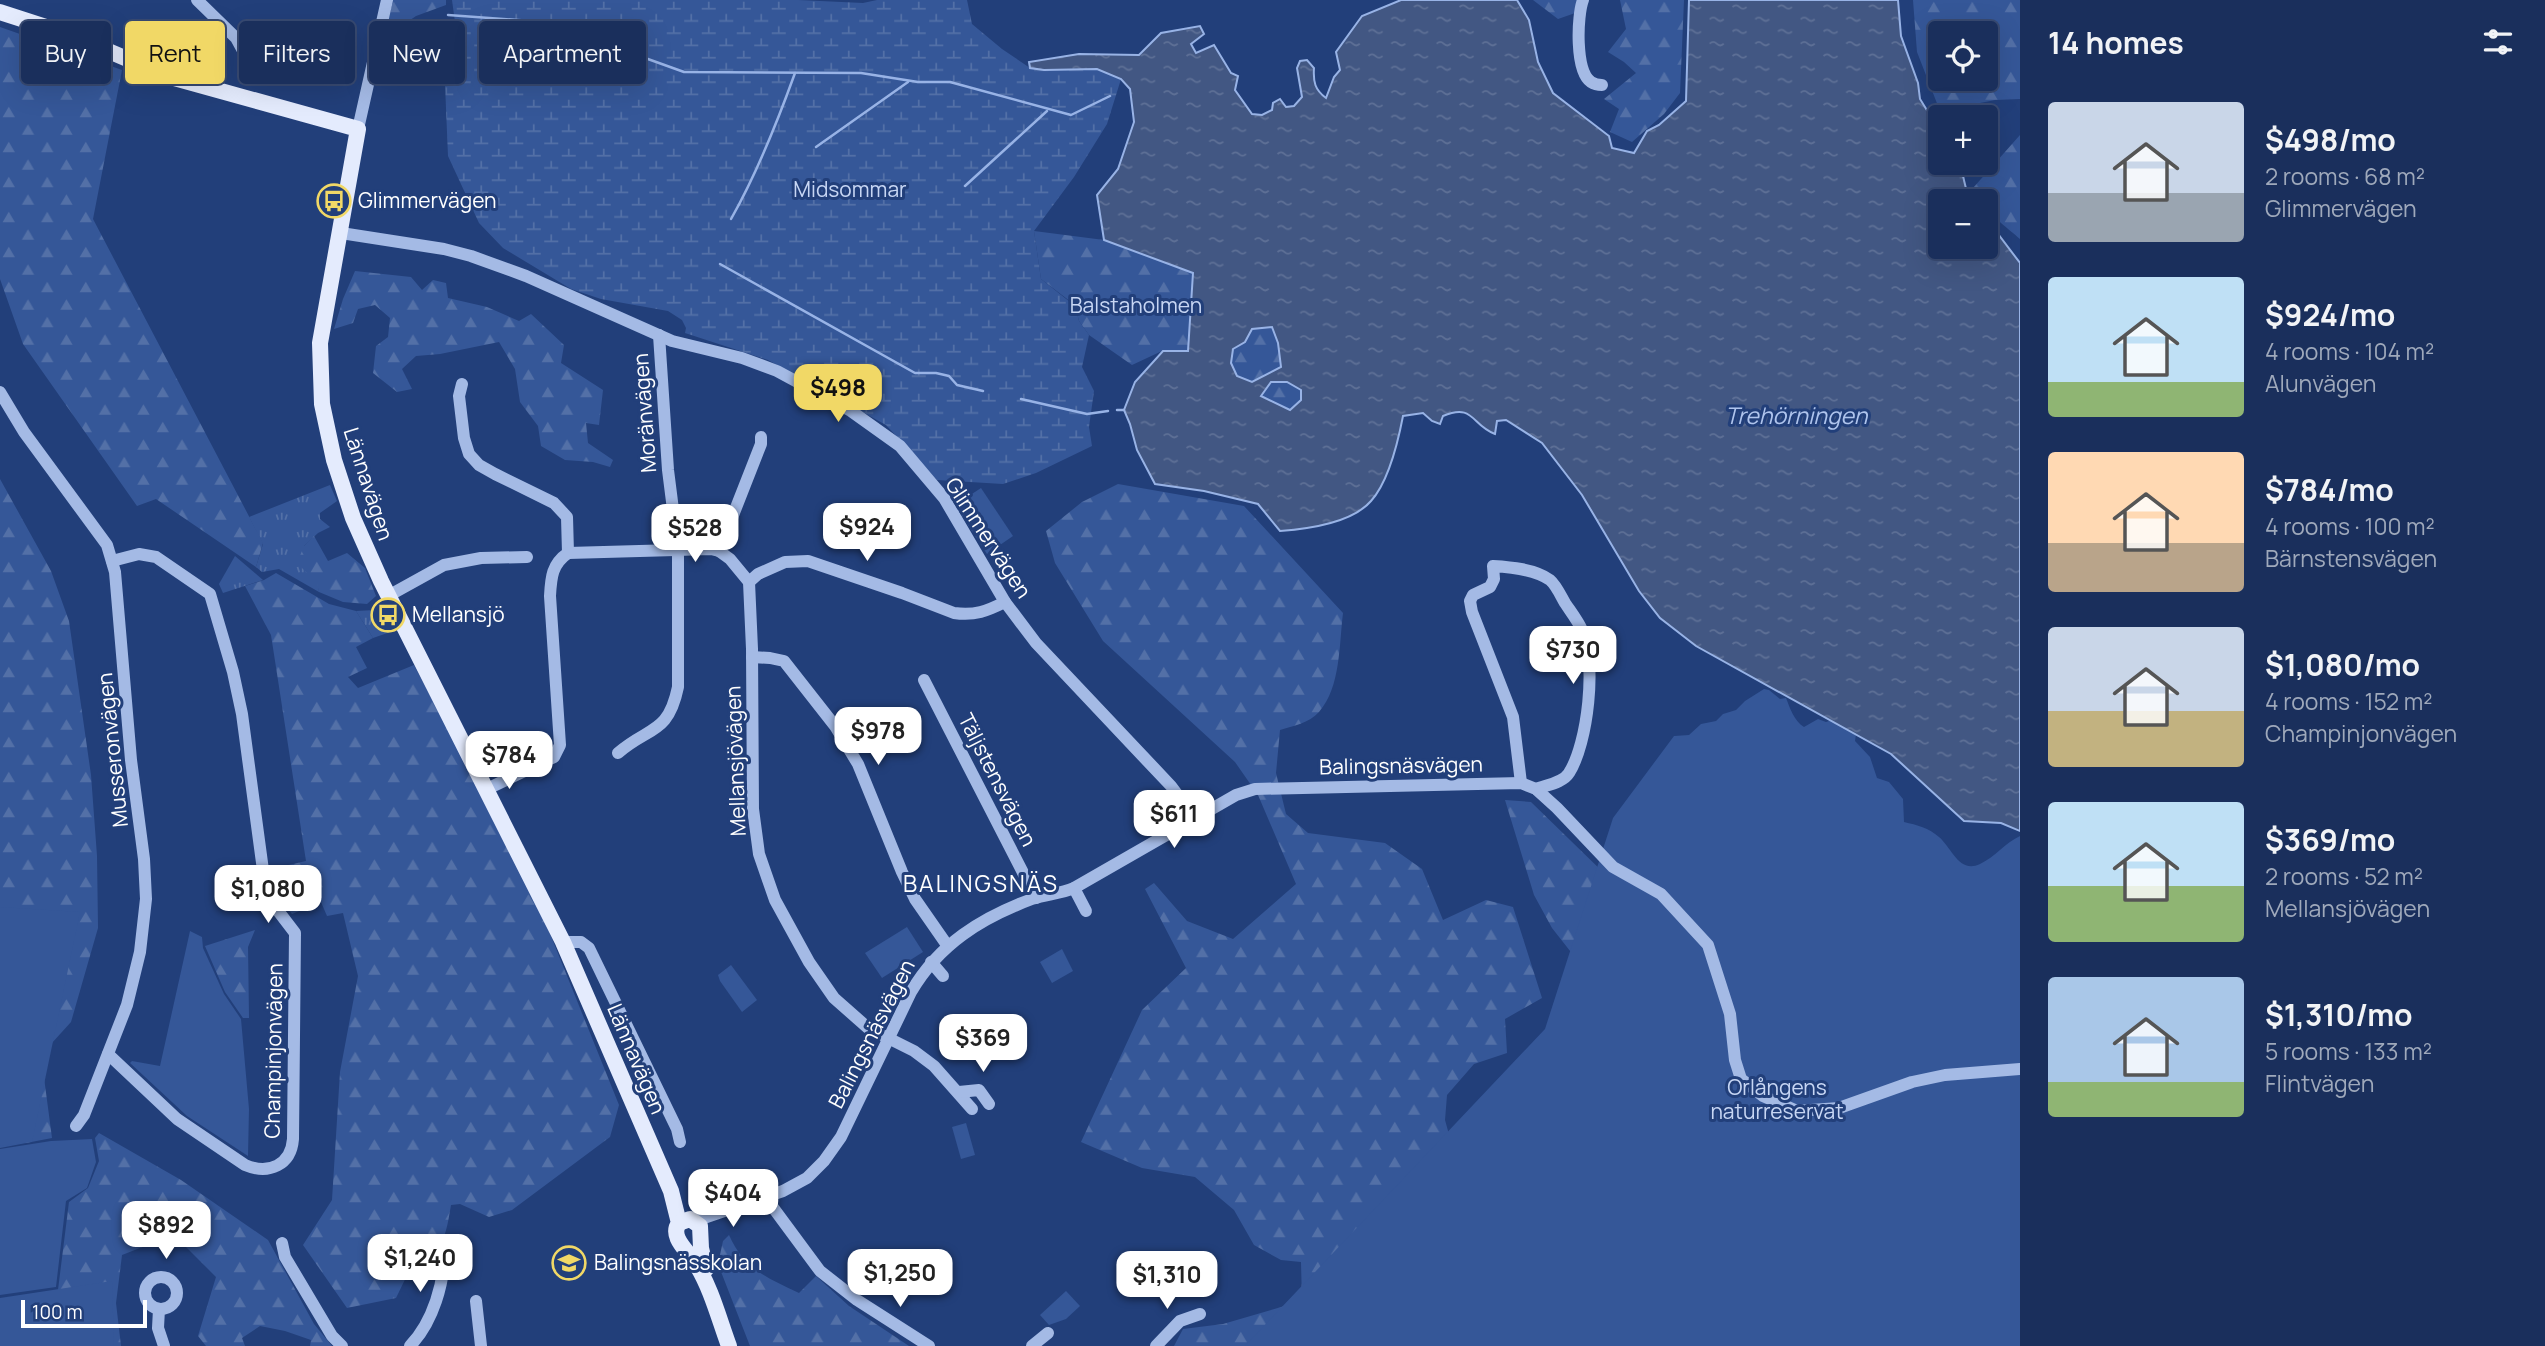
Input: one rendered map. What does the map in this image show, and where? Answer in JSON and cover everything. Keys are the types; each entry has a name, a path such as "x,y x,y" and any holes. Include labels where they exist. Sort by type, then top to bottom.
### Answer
{"main road":[{"path":"0,12 71,35 167,76 358,129"},
{"name":"Lännavägen","path":"358,129 320,343 322,404 334,460 353,518 388,596 563,942 671,1191 693,1227 705,1268 735,1346"},
{"name":"Lännavägen","path":"693,1227 675,1233 701,1271 729,1346"}],"street":[{"path":"197,0 239,44"},
{"name":"Lännavägen","path":"358,129 387,0"},
{"path":"1583,0 1577,25 1581,55 1586,76 1592,83 1602,85"},
{"name":"Glimmervägen","path":"341,233 444,249 471,256 526,276 672,341 742,358 777,371 851,411 900,446 944,498 1005,602 1036,643 1171,786 1195,818"},
{"name":"Moränvägen","path":"618,753 631,741 662,725 670,715 678,687 678,549 668,470 659,335"},
{"path":"462,384 460,407 469,454 495,474 554,503 567,517 568,553"},
{"name":"Musseronvägen","path":"0,392 24,432 107,545 112,561 122,639 131,760 143,849 146,899 140,952 127,1005 85,1115 76,1126"},
{"path":"719,551 761,444 761,437"},
{"path":"487,789 554,757 558,751 560,745 550,596 555,565 568,553 678,549 719,551 749,582 758,574 785,562 798,560 822,565 954,613 970,616 986,612 1005,602"},
{"name":"Champinjonvägen","path":"108,1054 177,1119 245,1165 268,1170 279,1165 289,1155 293,1139 295,933 269,899 265,885 242,714 219,621 210,594 156,557 139,554 112,561"},
{"path":"388,596 444,565 481,558 527,557"},
{"path":"1521,783 1513,716 1470,601 1473,595 1490,587 1494,579 1493,566 1509,567 1551,581 1583,632 1591,672 1588,708 1569,773 1562,780 1535,789"},
{"name":"Mellansjövägen","path":"749,582 755,833 771,890 808,961 834,998 859,1021 926,1060 959,1092 972,1109"},
{"path":"752,657 784,661 835,726 859,764 915,899 947,945"},
{"name":"Täljstensvägen","path":"924,680 1036,898"},
{"name":"Balingsnäsvägen","path":"693,1227 714,1220 747,1203 766,1198 807,1178 831,1153 911,992 931,962 947,945 992,916 1036,898 1057,895 1074,888 1236,795 1255,789 1521,783 1535,789 1557,808 1613,867 1661,894 1708,945 1730,1014 1735,1060 1741,1079 1763,1096 1797,1111 1839,1108 1912,1082 1945,1075 2020,1069"},
{"path":"1074,888 1086,911"},
{"name":"Lännavägen","path":"563,942 580,942 589,948 677,1129 680,1142"},
{"path":"931,962 943,976"},
{"name":"Mellansjövägen","path":"959,1092 979,1090 989,1104"},
{"path":"766,1198 820,1271 857,1300 929,1346"},
{"path":"282,1243 285,1257 332,1336 342,1346"},
{"path":"410,1346 419,1336 434,1304 443,1276 444,1250"},
{"path":"476,1301 481,1346"},
{"path":"159,1309 158,1328 163,1346"},
{"path":"1156,1346 1180,1321 1200,1314"},
{"path":"1032,1346 1048,1333"}],"green space":[{"path":"393,0 446,0 446,5 409,21 388,21"},
{"name":"Midsommar","path":"452,0 798,0 863,3 877,0 967,0 972,24 1030,68 1097,69 1121,79 1107,124 1074,177 1034,231 1041,279 1075,306 1079,321 1089,335 1082,367 1094,391 1089,427 1092,446 1036,473 1003,484 937,480 886,425 768,360 685,333 682,320 668,311 601,299 571,289 503,248 479,223 448,156 445,84 465,84 465,21 455,21"},
{"path":"1533,0 1581,0 1578,12 1558,19"},
{"path":"1620,0 1684,0 1680,93 1664,114 1632,142 1610,132 1619,109 1604,99 1636,73 1608,52 1626,29"},
{"path":"1913,0 2020,0 2020,99 1970,105 1938,105 1932,91 1998,91 1998,21 1928,21 1928,80 1917,52"},
{"path":"0,27 21,34 21,84 111,84 111,66 122,70 93,219 263,543 256,567 156,499 137,506 23,344 0,279"},
{"path":"2020,135 2020,239 1998,220 1998,189 1973,188 1985,175 1998,175 1998,160"},
{"name":"Balstaholmen","path":"1034,231 1104,240 1193,272 1188,351 1162,351 1132,365 1089,335 1079,321 1075,305 1041,279"},
{"path":"355,271 411,277 422,290 433,280 446,283 448,298 487,307 519,321 531,314 564,345 561,363 603,390 599,425 586,423 588,443 613,460 610,467 593,462 565,460 541,446 538,426 520,402 515,369 499,342 416,356 402,369 412,389 397,392 373,373 376,346 388,337 390,318 375,305 358,309 353,323 334,329"},
{"path":"1272,326 1278,343 1281,367 1252,382 1237,376 1231,364 1233,349 1245,342 1252,329"},
{"path":"1271,382 1287,382 1302,390 1301,400 1290,410 1261,396"},
{"path":"0,479 51,571 69,621 91,775 97,856 98,928 71,1022 41,1055 52,1138 0,1148"},
{"path":"1118,484 1244,506 1343,613 1338,665 1326,702 1311,719 1280,730 1276,773 1286,814 1308,833 1385,843 1422,869 1443,920 1486,900 1513,907 1542,998 1505,1019 1507,1053 1474,1064 1447,1095 1445,1120 1456,1160 1534,1187 1574,956 1552,928 1534,895 1505,800 1531,802 1609,878 1930,1346 1174,1346 1183,1329 1223,1324 1302,1301 1301,1262 1281,1260 1254,1245 1234,1210 1195,1177 1142,1168 1081,1142 1142,1010 1186,968 1145,889 1154,883 1187,921 1233,939 1296,884 1258,795 1235,762 1103,641 1055,563 1046,531 1082,502"},
{"path":"330,485 337,501 320,513 320,519 330,527 318,533 304,546 308,571 318,583 319,592 279,569 262,572 256,567 263,544 249,517"},
{"path":"981,488 1013,536 987,554 955,505"},
{"path":"314,536 328,561 347,553 365,568 376,596 367,604 343,602 319,592 317,583 297,563 304,546"},
{"path":"235,556 263,580 223,593 219,584"},
{"path":"276,573 329,604 356,611 373,638 356,647 367,668 348,677 358,688 414,665 530,884 619,1105 610,1137 512,1210 489,1217 460,1204 451,1205 445,1233 438,1248 424,1259 413,1263 396,1298 347,1308 303,1245 332,1200 340,1072 358,976 343,913 327,916 321,902 292,914 276,894 271,869 306,861 271,635 245,586"},
{"path":"375,610 396,630 373,638 356,611"},
{"name":"Orlångens naturreservat","path":"1764,689 1780,699 1786,698 1795,718 1804,727 1818,719 1826,722 1832,720 1856,734 1855,741 1870,757 1877,778 1889,782 1903,799 1904,822 1923,827 1935,834 1961,863 1967,866 1980,864 2020,836 2020,1346 1245,1346 1545,1029 1613,818 1674,736 1689,735 1701,724 1716,721"},
{"path":"0,907 80,912 32,1142 0,1146"},
{"path":"907,927 923,952 882,978 865,953"},
{"path":"255,930 248,947 249,1018 243,1018 225,992 205,946"},
{"path":"190,931 202,937 203,948 224,994 241,1019 249,1109 248,1156 187,1116 130,1063 132,1061 160,1066"},
{"path":"1062,949 1073,971 1052,983 1040,962"},
{"path":"731,965 757,1000 742,1012 718,975"},
{"path":"966,1123 975,1155 961,1159 952,1127"},
{"path":"99,1133 181,1180 268,1240 314,1324 332,1346 310,1346 311,1340 260,1326 242,1338 245,1346 206,1346 198,1336 216,1277 186,1247 145,1246 122,1255 116,1303 121,1346 0,1346 58,1290 69,1202 88,1188 99,1161 95,1138"},
{"path":"92,1139 96,1162 87,1188 66,1201 56,1287 0,1295 0,1149 51,1141"},
{"path":"729,1235 749,1264 767,1277 799,1293 816,1276 849,1306 909,1346 750,1346 718,1264 723,1241"},
{"path":"112,1281 114,1346 0,1346 0,1298"},
{"path":"1066,1291 1080,1306 1066,1319 1049,1325 1040,1315"}],"water":[{"name":"Trehörningen","path":"1401,0 1517,0 1529,20 1538,62 1553,93 1609,136 1612,148 1634,153 1647,131 1659,125 1686,101 1689,0 1898,0 1901,36 1918,83 1920,99 1928,112 1928,175 1962,175 1966,189 1928,189 1928,259 1998,259 1998,234 2020,263 2020,831 2001,823 1964,821 1891,754 1696,646 1660,618 1639,591 1582,495 1542,443 1506,420 1497,421 1495,434 1461,412 1443,416 1440,424 1423,413 1403,416 1388,472 1371,501 1353,515 1316,526 1280,531 1258,504 1204,491 1155,484 1137,450 1124,410 1135,382 1163,351 1188,351 1193,273 1104,240 1097,195 1118,169 1134,122 1130,89 1121,79 1097,69 1044,70 1030,68 1029,62 1079,54 1139,55 1161,33 1200,26 1204,34 1191,44 1196,53 1214,45 1231,73 1238,76 1235,90 1252,114 1262,115 1272,110 1273,103 1280,99 1286,107 1294,106 1302,97 1297,68 1300,61 1307,60 1314,68 1316,85 1326,98 1334,77 1340,70 1336,52 1362,16","holes":["1272,327 1278,343 1281,367 1252,382 1237,376 1231,363 1233,349 1245,342 1252,329","1271,382 1287,382 1301,390 1301,400 1290,410 1261,396"]}],"waterway":[{"path":"448,15 545,22 684,72 861,73 918,82 950,82 1071,115 1110,96"},
{"path":"731,219 766,148 795,73"},
{"path":"816,147 908,82"},
{"path":"965,186 1047,111"},
{"path":"720,264 915,373 949,376 957,385 983,391"},
{"path":"1021,399 1087,414 1108,411"},
{"path":"1117,410 1124,410"}],"place":[{"name":"Glimmervägen","path":"334,201"},
{"name":"Mellansjö","path":"388,615"},
{"name":"Balingsnässkolan","path":"569,1263"}],"district":[{"name":"BALINGSNÄS","path":"981,884"}]}
